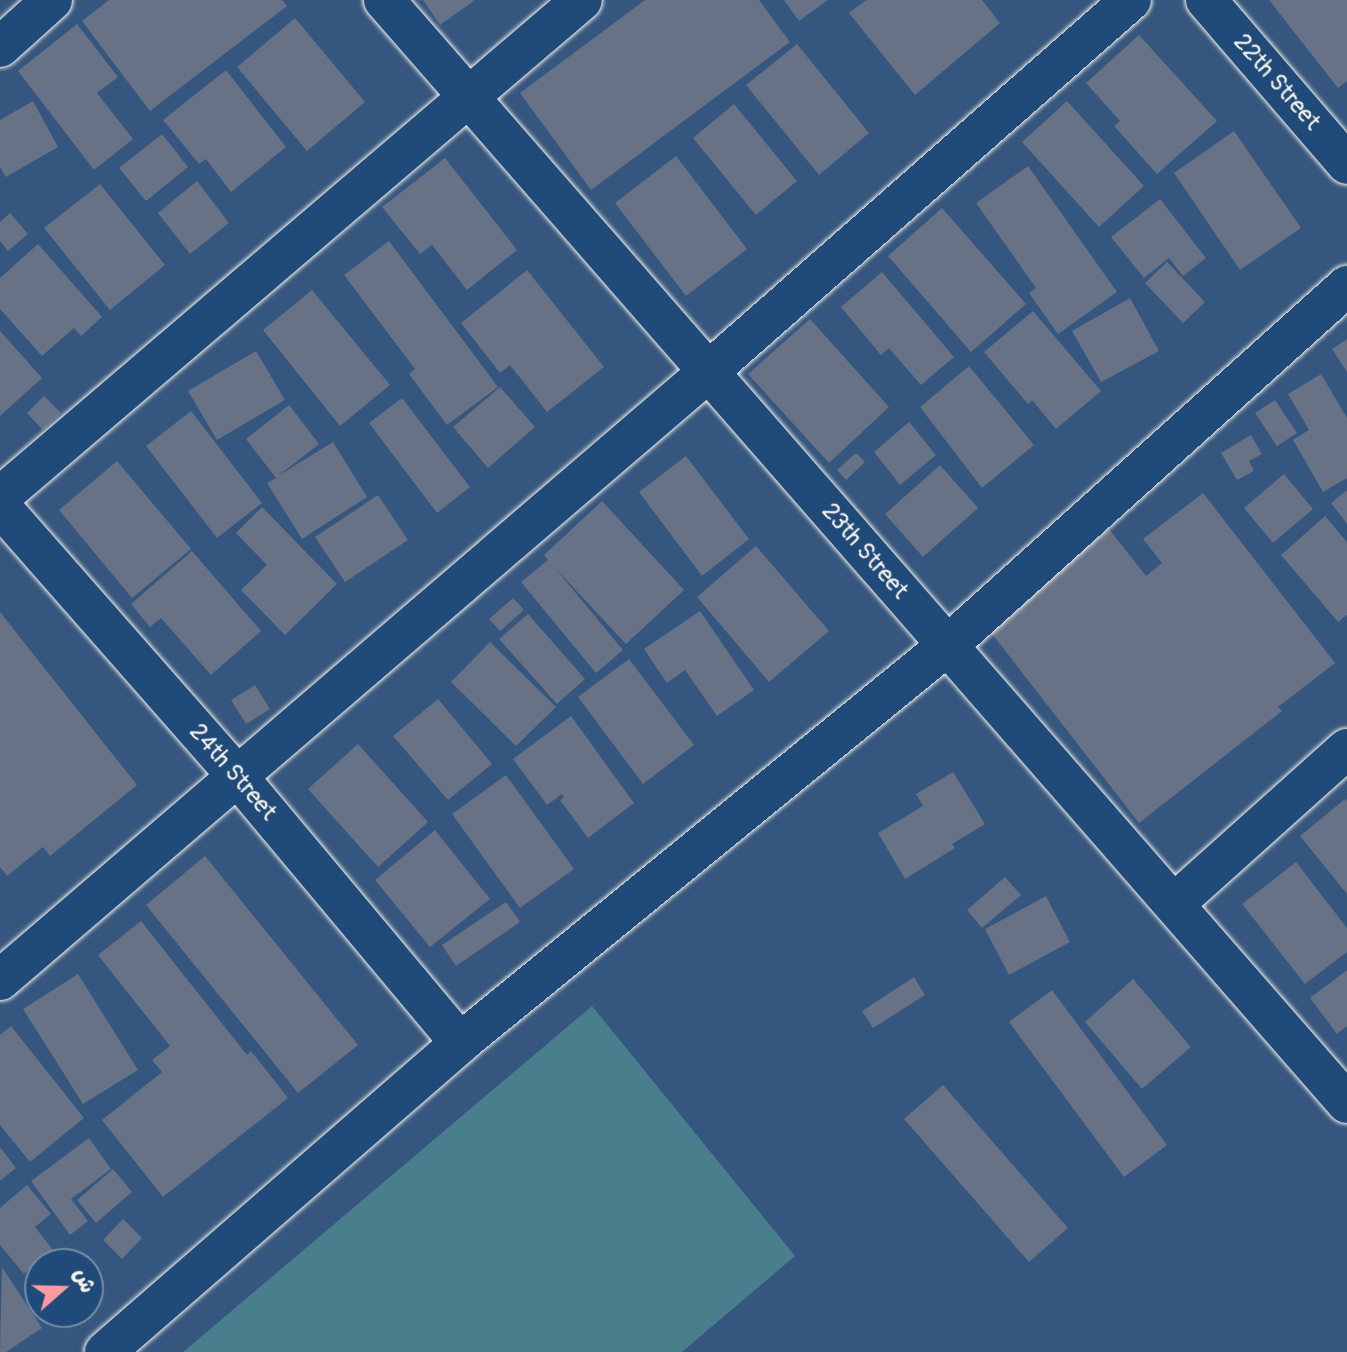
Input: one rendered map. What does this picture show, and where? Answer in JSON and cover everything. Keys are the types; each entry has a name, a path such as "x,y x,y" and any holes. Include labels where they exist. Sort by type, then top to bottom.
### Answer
{"street":[{"path":"0,47 52,0"},
{"name":"23th Street","path":"384,0 1347,1103"},
{"path":"0,497 582,0"},
{"path":"0,980 708,372 1131,0"},
{"name":"22th Street","path":"1206,0 1347,164"},
{"path":"105,1352 460,1043 948,645 1347,286"},
{"name":"24th Street","path":"0,506 237,776 460,1043"},
{"path":"1174,904 1347,749"}],"green space":[{"path":"592,1006 795,1256 682,1352 183,1352"}],"building":[{"path":"109,0 282,0 287,6 150,111 82,21"},
{"path":"423,0 475,0 440,25"},
{"path":"645,0 759,0 790,42 591,190 520,93"},
{"path":"784,0 828,0 799,21"},
{"path":"866,0 982,0 1000,23 915,95 849,13"},
{"path":"1269,0 1347,0 1347,81 1338,88"},
{"path":"295,18 365,102 307,151 237,67"},
{"path":"77,24 118,77 97,93 133,139 94,170 18,71"},
{"path":"1139,35 1217,121 1157,174 1114,126 1120,121 1086,83"},
{"path":"797,44 869,133 819,175 746,85"},
{"path":"226,70 286,147 231,192 206,159 199,164 163,120"},
{"path":"33,101 58,147 6,177 0,167 0,120"},
{"path":"1067,101 1144,186 1099,227 1022,142"},
{"path":"734,104 797,181 756,215 693,138"},
{"path":"1234,131 1301,228 1240,270 1174,173"},
{"path":"162,134 188,167 146,201 119,168"},
{"path":"676,156 747,249 686,296 615,203"},
{"path":"445,158 517,250 467,290 432,245 420,254 382,207"},
{"path":"1028,166 1117,292 1058,334 1029,293 1036,288 976,203"},
{"path":"197,181 229,223 190,254 158,213"},
{"path":"100,184 165,265 110,310 44,228"},
{"path":"1160,199 1206,258 1183,276 1169,258 1144,278 1111,237"},
{"path":"942,208 1026,304 971,352 888,256"},
{"path":"10,213 28,234 8,251 0,241 0,222"},
{"path":"389,241 498,387 447,425 409,374 415,369 344,275"},
{"path":"38,244 102,317 81,336 74,328 42,356 0,309 0,278"},
{"path":"1167,262 1205,302 1183,323 1145,283"},
{"path":"527,270 604,367 547,412 510,365 500,373 461,323"},
{"path":"882,272 954,357 921,385 889,348 881,355 841,307"},
{"path":"312,290 390,385 340,426 263,330"},
{"path":"1130,298 1159,351 1101,382 1072,331"},
{"path":"1033,311 1101,391 1056,429 1032,400 1028,404 984,352"},
{"path":"810,319 889,407 829,463 748,374"},
{"path":"0,331 42,378 0,416"},
{"path":"1347,339 1347,372 1332,349"},
{"path":"256,351 285,400 217,440 188,391"},
{"path":"969,366 1034,445 982,488 920,407"},
{"path":"1321,374 1347,418 1347,478 1323,492 1293,440 1309,430 1288,394"},
{"path":"500,387 535,427 488,468 453,427"},
{"path":"44,396 61,413 43,430 27,413"},
{"path":"402,398 470,487 437,513 369,423"},
{"path":"1275,400 1297,433 1277,446 1255,413"},
{"path":"289,405 319,444 278,476 333,442 367,497 302,539 267,483 276,478 246,439"},
{"path":"191,411 262,503 217,538 146,446"},
{"path":"909,422 936,455 900,485 874,452"},
{"path":"1251,435 1262,454 1249,461 1254,471 1237,480 1221,453"},
{"path":"856,453 865,462 846,480 837,470"},
{"path":"686,456 749,539 702,576 639,492"},
{"path":"117,461 191,549 132,598 59,510"},
{"path":"940,465 978,508 923,557 885,514"},
{"path":"1284,474 1313,509 1273,543 1244,508"},
{"path":"1347,490 1347,524 1331,503"},
{"path":"1203,493 1335,663 1278,707 1282,711 1139,823 986,626 1109,529 1146,576 1162,563 1143,539"},
{"path":"378,495 408,540 345,582 315,537"},
{"path":"602,501 684,590 626,644 555,568 623,650 596,673 521,582 548,560 544,555"},
{"path":"262,507 337,584 285,635 241,590 267,565 236,533"},
{"path":"1325,516 1347,542 1347,615 1338,622 1281,555"},
{"path":"756,546 829,631 769,682 697,597"},
{"path":"192,551 261,631 211,675 161,618 150,627 131,604"},
{"path":"513,598 524,610 500,631 489,619"},
{"path":"700,611 754,690 717,716 685,670 667,683 644,649"},
{"path":"0,612 137,785 50,856 43,847 7,876 0,867"},
{"path":"528,614 585,679 557,704 499,639"},
{"path":"490,642 556,707 516,746 451,682"},
{"path":"629,659 694,745 643,784 578,697"},
{"path":"255,685 270,709 246,724 231,700"},
{"path":"438,699 492,764 448,800 393,736"},
{"path":"571,716 634,803 588,838 560,800 564,797 562,794 547,805 513,759"},
{"path":"358,744 428,822 378,867 308,789"},
{"path":"953,772 985,824 952,844 955,848 905,879 878,833 923,806 916,794"},
{"path":"506,775 574,869 520,908 452,814"},
{"path":"1345,799 1347,801 1347,894 1300,836"},
{"path":"435,830 490,899 430,947 375,880"},
{"path":"205,856 358,1045 298,1093 146,905"},
{"path":"1296,862 1347,928 1347,952 1305,984 1242,904"},
{"path":"1005,877 1021,895 982,928 967,910"},
{"path":"1046,896 1070,942 1009,975 985,929"},
{"path":"506,902 520,922 456,966 442,945"},
{"path":"141,921 247,1055 251,1051 288,1098 163,1197 102,1120 162,1072 152,1060 170,1046 98,955"},
{"path":"1347,970 1347,1026 1337,1034 1310,998"},
{"path":"78,974 138,1070 83,1104 23,1009"},
{"path":"914,977 925,995 873,1028 862,1011"},
{"path":"1133,979 1191,1047 1142,1089 1085,1022"},
{"path":"1052,990 1167,1145 1124,1177 1009,1022"},
{"path":"11,1026 84,1118 30,1162 0,1125 0,1035"},
{"path":"943,1085 1068,1228 1029,1262 904,1119"},
{"path":"89,1138 111,1169 71,1199 88,1221 70,1235 31,1181"},
{"path":"0,1147 16,1168 0,1181"},
{"path":"113,1169 132,1192 96,1223 77,1200"},
{"path":"27,1185 51,1214 35,1227 51,1248 24,1248 24,1274 0,1245 0,1208"},
{"path":"123,1219 142,1238 122,1259 103,1240"},
{"path":"2,1267 24,1301 24,1328 42,1328 6,1352 0,1352"}]}
